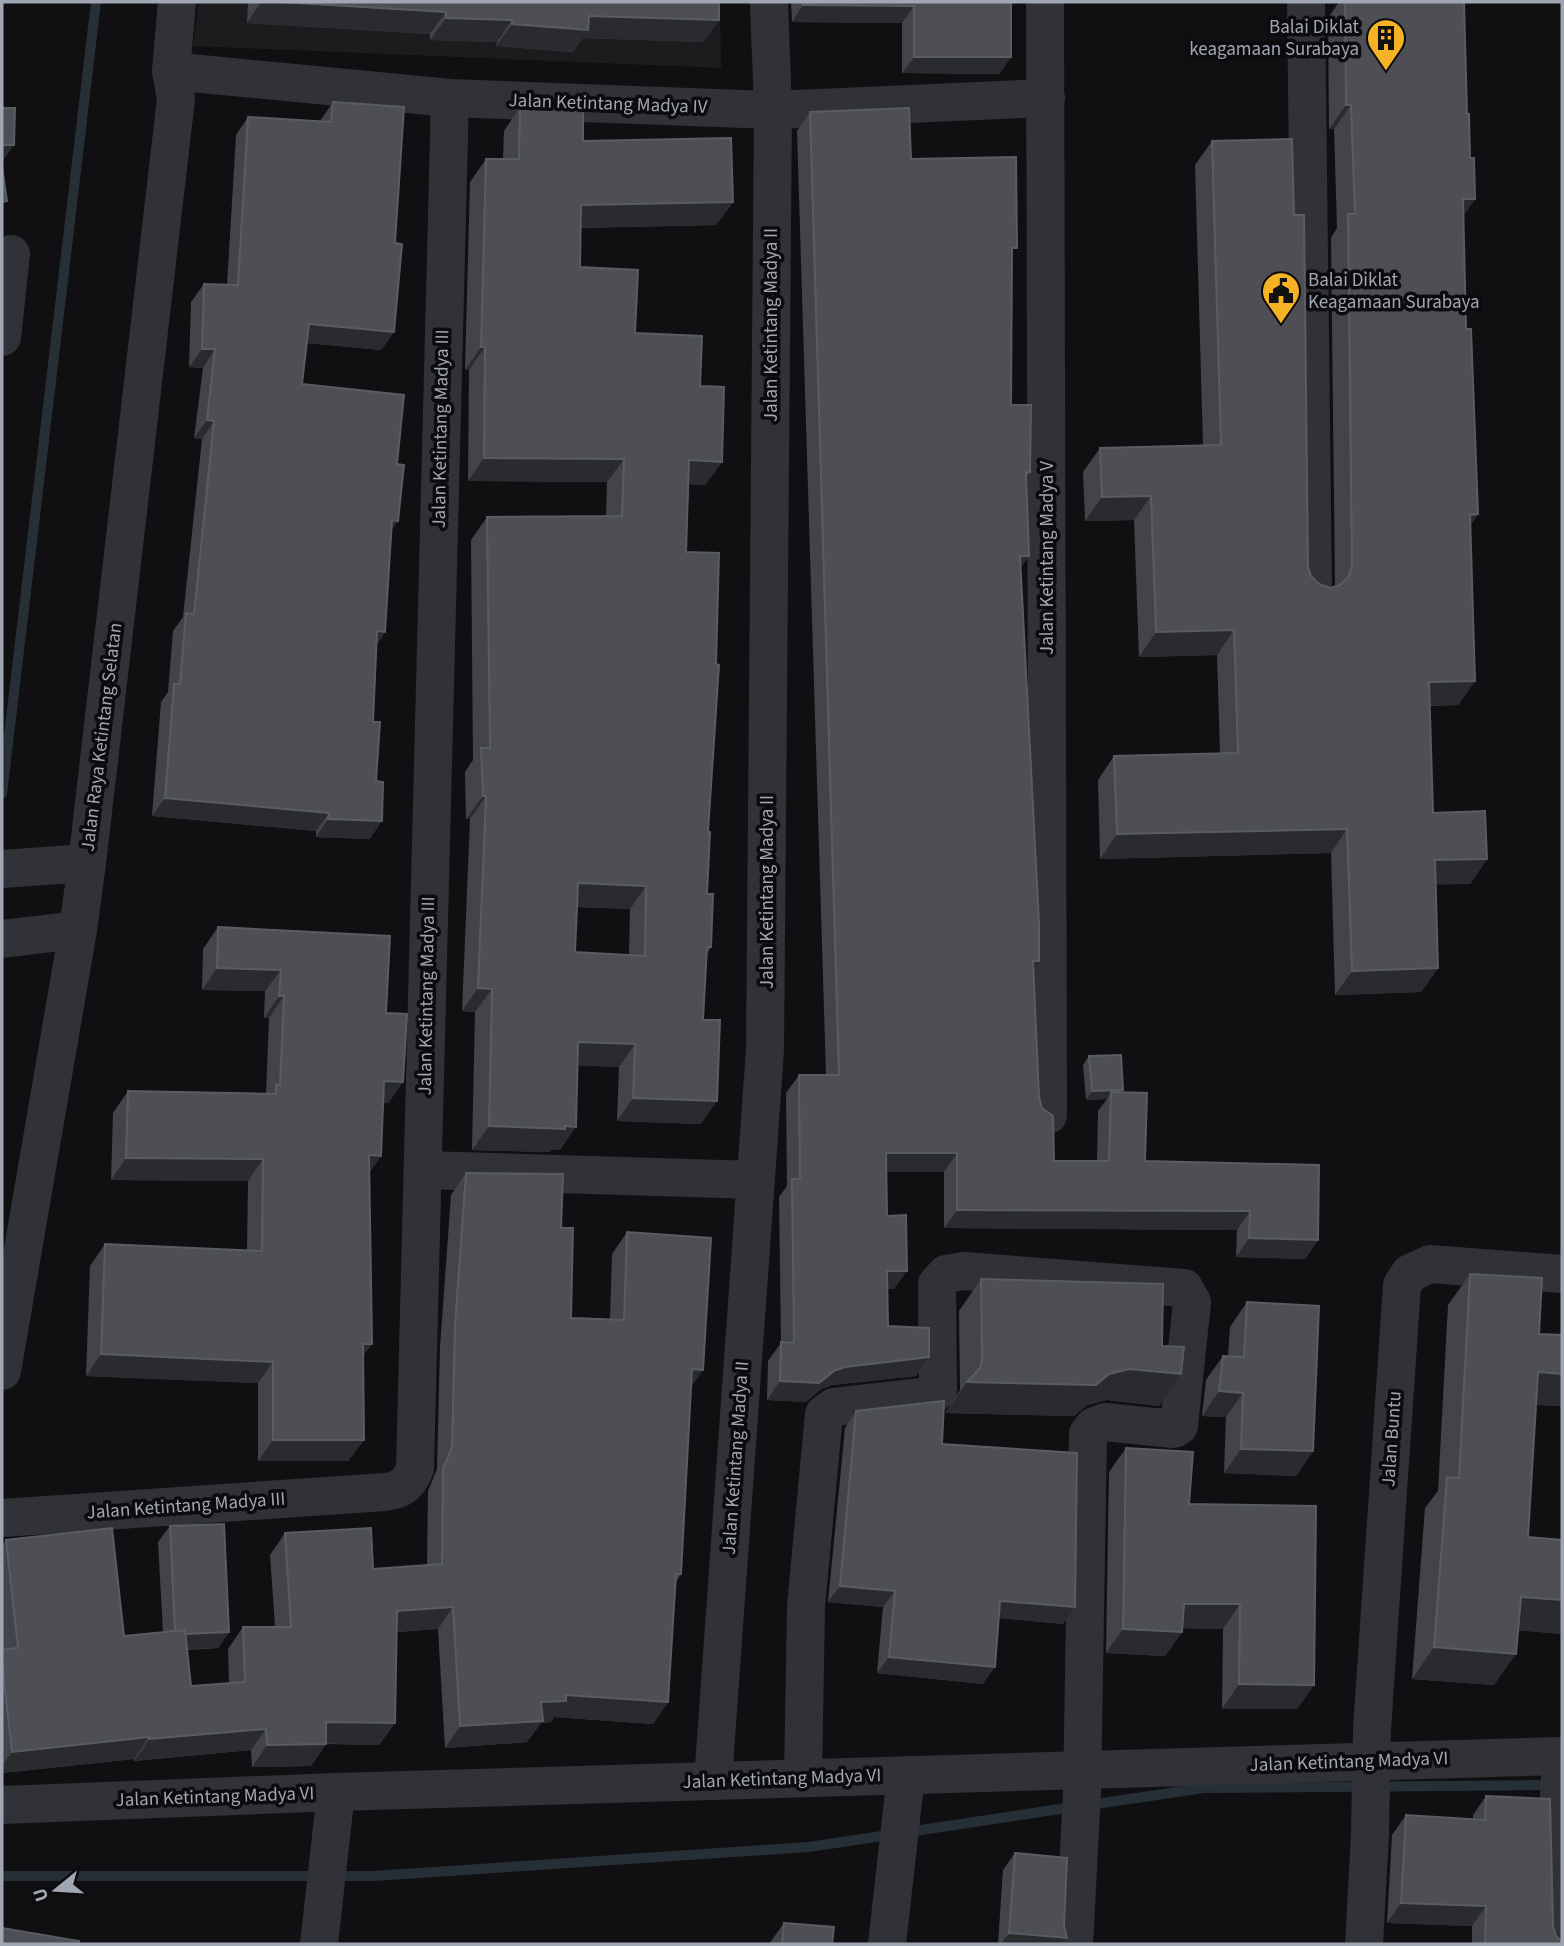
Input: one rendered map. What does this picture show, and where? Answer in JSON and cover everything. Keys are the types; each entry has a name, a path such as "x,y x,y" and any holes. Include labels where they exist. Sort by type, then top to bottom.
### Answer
{"street":[{"name":"Jalan Raya Ketintang Selatan","path":"177,2 179,81"},
{"name":"Jalan Raya Ketintang Selatan","path":"2,1371 78,930 179,81 197,2"},
{"name":"Jalan Ketintang Madya II","path":"713,1781 765,1049 773,110 769,2"},
{"name":"Jalan Ketintang Madya V","path":"1045,2 1048,1115"},
{"path":"1306,2 1313,590"},
{"name":"Jalan Ketintang Madya IV","path":"179,81 450,97 773,110 1046,99"},
{"name":"Jalan Ketintang Madya III","path":"2,1518 385,1492 406,1486 415,1468 450,97"},
{"path":"2,337 11,254"},
{"path":"9,868 87,863"},
{"path":"5,938 78,930"},
{"path":"423,1170 756,1180"},
{"name":"Jalan Buntu","path":"1364,1944 1370,1787 1402,1285 1410,1273 1430,1264 1562,1274"},
{"path":"803,1779 806,1606 823,1418 834,1407 935,1394 939,1386 937,1284 946,1274 964,1271 1182,1286 1187,1290 1192,1302 1179,1426 1174,1429 1105,1422 1094,1426 1088,1434 1081,1795 1074,1944"},
{"path":"887,1944 906,1775"},
{"name":"Jalan Ketintang Madya VI","path":"2,1805 906,1775 1081,1795 1370,1787 1560,1777"},
{"path":"1560,1777 1561,1944"},
{"path":"320,1936 336,1792"}],"shaded area":[{"path":"199,2 720,2 721,68 193,46"}],"building":[{"path":"280,2 719,2 719,20 589,16 588,30 512,24 512,20 446,18 446,12"},
{"path":"803,2 1011,2 1011,57 914,57 914,6 803,5"},
{"path":"1345,2 1464,2 1467,114 1470,158 1474,158 1475,199 1463,199 1466,329 1471,329 1478,514 1470,515 1475,681 1429,682 1433,813 1485,811 1487,859 1435,860 1438,968 1352,971 1347,829 1117,834 1114,756 1238,753 1234,630 1156,632 1151,496 1102,497 1100,448 1221,445 1212,141 1292,139 1294,215 1304,215 1308,567 1311,576 1319,584 1330,588 1340,585 1349,576 1352,566 1348,214 1355,214 1351,105 1346,105"},
{"path":"333,102 404,107 395,243 402,244 394,332 309,324 302,384 404,395 397,464 404,465 398,521 392,520 385,632 377,631 373,722 380,722 376,781 383,782 382,821 328,819 329,813 165,798 174,684 180,684 186,613 194,614 214,421 207,420 215,349 202,349 204,284 238,285 248,117 331,122"},
{"path":"520,107 583,108 583,141 731,138 733,202 581,205 580,267 638,270 635,333 702,336 700,386 724,387 722,462 689,460 686,552 719,553 716,664 719,665 708,831 707,894 713,894 711,947 707,947 703,1020 720,1020 717,1101 633,1098 635,1044 578,1042 576,1127 565,1126 565,1129 489,1126 492,989 478,988 486,796 483,796 481,748 490,748 487,517 622,516 624,459 484,458 485,347 481,347 486,159 519,159","holes":["578,883 646,886 645,956 575,952"]},
{"path":"2,108 15,108 14,145 2,145"},
{"path":"909,108 911,159 1016,157 1017,248 1012,248 1011,405 1031,405 1030,472 1026,472 1029,556 1020,556 1039,923 1039,961 1033,961 1039,1097 1042,1108 1053,1116 1054,1161 1109,1161 1111,1092 1147,1093 1145,1161 1319,1165 1318,1240 1249,1238 1250,1211 957,1210 957,1153 886,1153 887,1216 906,1215 907,1271 887,1271 888,1326 929,1328 929,1357 845,1367 834,1371 819,1383 780,1381 781,1342 794,1343 792,1179 800,1179 799,1075 839,1075 810,112"},
{"path":"2,167 7,201 2,202"},
{"path":"218,927 390,936 386,1013 407,1014 403,1082 384,1081 381,1156 369,1155 372,1344 363,1344 364,1440 273,1440 273,1362 101,1354 105,1244 262,1251 263,1159 126,1158 128,1091 276,1094 276,1085 280,1085 284,996 279,996 281,970 217,968"},
{"path":"1121,1055 1123,1090 1092,1091 1089,1056"},
{"path":"466,1173 563,1174 561,1228 573,1228 571,1318 624,1320 627,1232 711,1238 703,1370 692,1369 681,1574 676,1574 668,1702 566,1695 566,1701 541,1702 543,1721 460,1726 453,1607 397,1611 395,1723 326,1722 326,1744 267,1745 266,1729 149,1737 12,1752 2,1650 18,1648 6,1540 112,1528 124,1636 185,1630 191,1686 245,1682 243,1627 291,1627 285,1533 371,1528 373,1569 442,1564 443,1469 452,1447 455,1325"},
{"path":"1470,1274 1542,1278 1539,1334 1562,1335 1562,1374 1538,1372 1528,1537 1562,1540 1562,1600 1521,1597 1516,1654 1434,1647 1447,1477 1459,1478"},
{"path":"981,1279 1163,1284 1162,1346 1184,1347 1181,1374 1129,1369 1109,1374 1096,1385 967,1382 980,1368 982,1359"},
{"path":"1247,1302 1319,1306 1313,1451 1241,1449 1243,1393 1219,1391 1223,1356 1244,1357"},
{"path":"944,1401 942,1444 1077,1453 1075,1607 1000,1601 995,1667 889,1657 895,1591 840,1586 856,1411"},
{"path":"1126,1448 1193,1452 1189,1504 1316,1506 1314,1685 1239,1684 1240,1604 1184,1604 1182,1632 1123,1629"},
{"path":"224,1524 229,1632 185,1634 185,1630 175,1631 170,1526"},
{"path":"1486,1796 1550,1799 1553,1926 1562,1944 1485,1944 1486,1906 1401,1903 1406,1815 1485,1820"},
{"path":"1015,1853 1067,1858 1064,1926 1067,1938 1009,1933"},
{"path":"784,1923 834,1927 832,1944 782,1944"},
{"path":"2,1928 79,1941 79,1944 2,1944"}],"waterway":[{"path":"2,794 96,2"},
{"path":"1089,1805 1204,1788 1555,1785"},
{"path":"2,1876 373,1876 809,1847 1073,1807"}],"place":[{"name":"Balai Diklat keagamaan Surabaya","path":"1386,72"},
{"name":"Balai Diklat Keagamaan Surabaya","path":"1281,325"}]}
